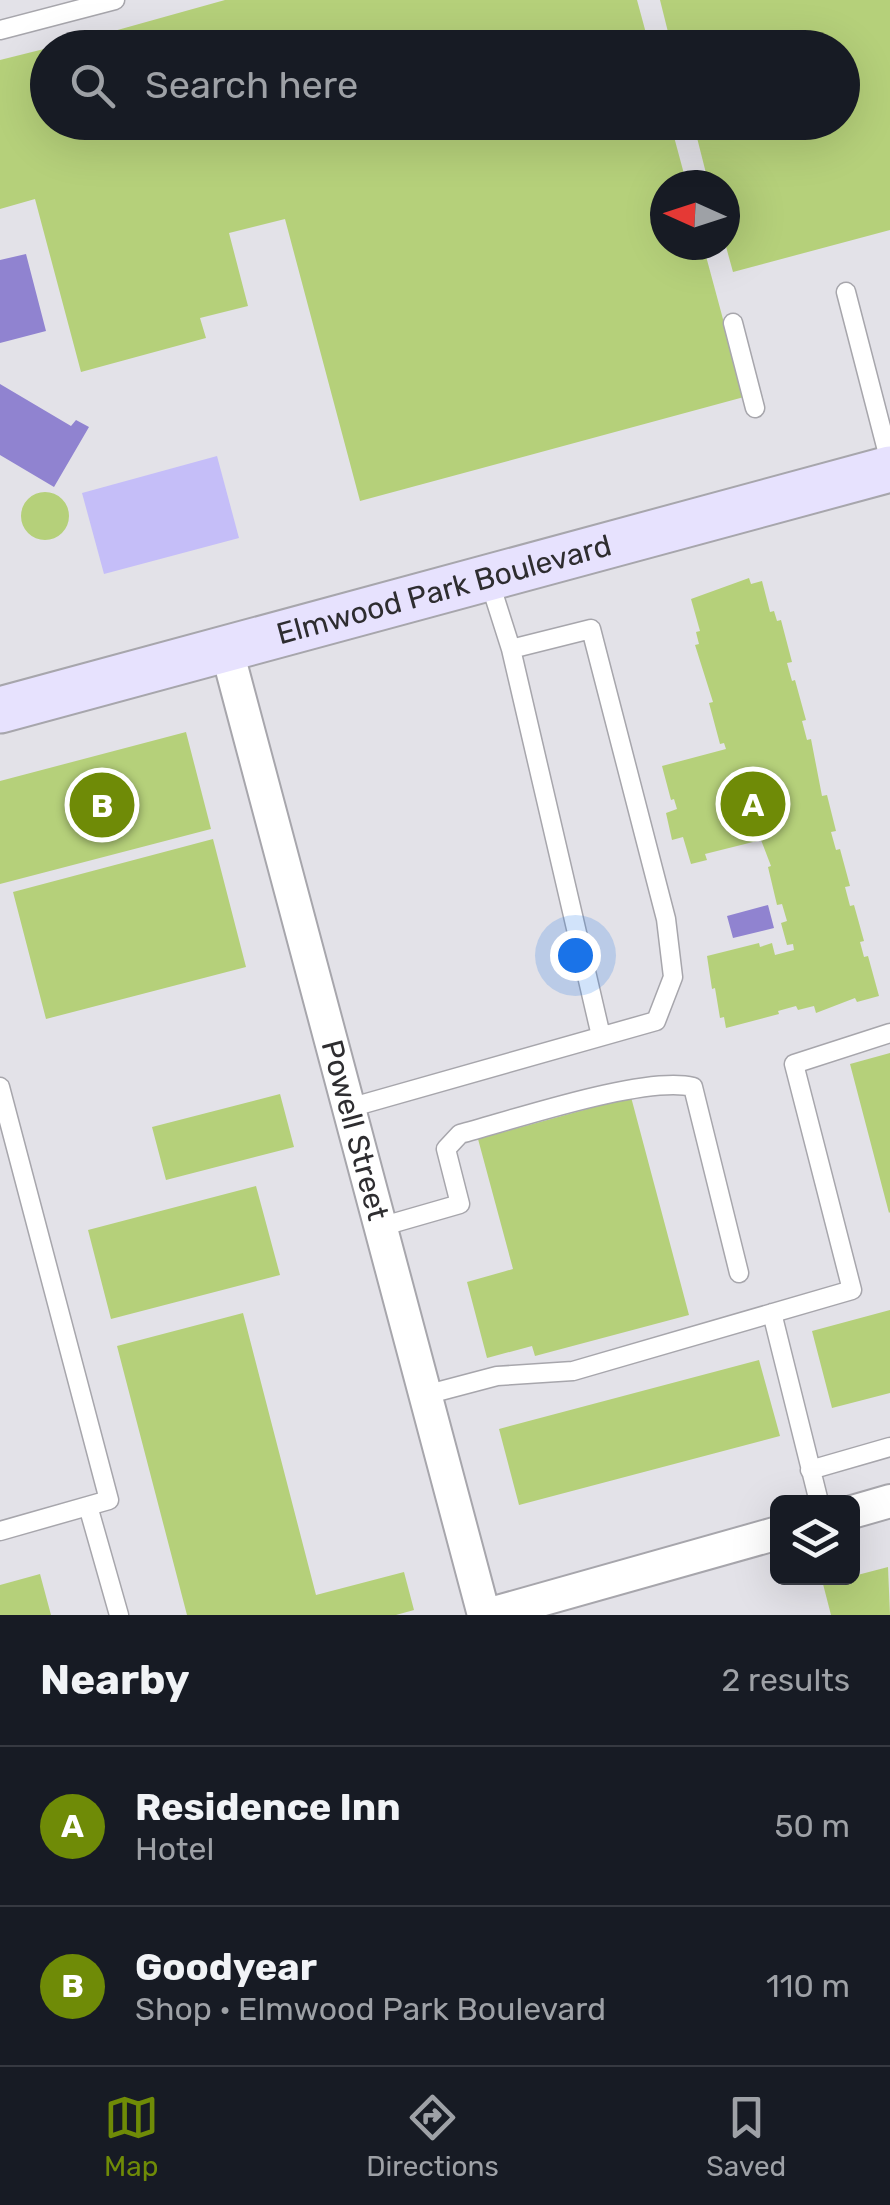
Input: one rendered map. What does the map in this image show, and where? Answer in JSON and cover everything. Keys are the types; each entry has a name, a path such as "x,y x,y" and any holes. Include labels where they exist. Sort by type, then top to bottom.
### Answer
{"street":[{"name":"Elmwood Park Boulevard","path":"0,710 890,470"},
{"name":"Powell Street","path":"226,647 486,1615"},
{"path":"860,1510 890,1501"},
{"path":"486,1615 770,1535"}],"lane":[{"path":"0,30 114,0"},
{"path":"846,292 890,462"},
{"path":"733,323 755,408"},
{"path":"488,577 511,649 602,1036"},
{"path":"348,1108 656,1021 673,977 666,920 590,629 511,649"},
{"path":"425,1395 497,1376 573,1371 852,1290 794,1064 890,1033"},
{"path":"380,1227 460,1204 446,1149 460,1134 628,1090 678,1084 692,1087 738,1273"},
{"path":"0,1088 109,1500 0,1531"},
{"path":"772,1313 817,1495"},
{"path":"810,1470 890,1447"},
{"path":"88,1506 119,1615"}],"shaded area":[{"path":"26,254 46,331 0,343 0,260"},
{"path":"0,384 71,426 76,420 89,427 54,487 0,455"},
{"path":"217,456 239,538 104,574 82,493"},
{"path":"768,905 774,928 733,938 727,916"}],"building":[{"path":"225,0 637,0 645,30 118,30"},
{"path":"660,0 890,0 890,230 733,272 730,260 740,260 740,170 705,170 698,140 860,140 860,30 668,30"},
{"path":"30,52 30,140 675,140 683,170 650,170 650,260 707,260 744,397 360,501 285,219 229,233 248,306 200,318 206,338 81,372 35,199 0,209 0,60"},
{"path":"45,492 62,499 69,516 62,533 45,540 28,533 21,516 28,499"},
{"path":"749,578 751,584 762,581 770,612 774,611 777,621 781,620 792,662 787,663 806,720 802,721 807,740 811,739 822,796 827,795 836,831 831,832 850,886 845,887 850,906 854,905 864,941 860,942 864,957 868,956 879,996 857,1002 855,998 816,1013 814,1006 798,1010 796,1006 726,1028 724,1017 720,1018 715,988 712,989 707,956 759,943 760,947 772,943 775,955 794,950 793,944 787,945 781,923 787,921 782,904 777,905 768,867 771,866 761,840 705,854 707,860 691,864 683,837 672,840 666,813 677,809 662,766 726,749 724,743 720,744 709,703 713,702 695,645 699,644 696,632 700,631 691,599"},
{"path":"186,732 211,829 0,884 0,781"},
{"path":"213,839 246,967 46,1019 13,892"},
{"path":"890,1053 890,1212 889,1213 850,1064"},
{"path":"280,1094 294,1147 166,1180 152,1127"},
{"path":"631,1097 689,1315 535,1356 532,1346 487,1358 467,1282 513,1269 478,1139"},
{"path":"256,1186 280,1275 111,1319 88,1230"},
{"path":"890,1310 890,1393 832,1408 812,1331"},
{"path":"243,1313 316,1595 404,1572 414,1610 396,1615 187,1615 117,1346"},
{"path":"759,1360 780,1436 519,1505 499,1429"},
{"path":"888,1567 890,1615 831,1615 823,1585 860,1585 860,1574"},
{"path":"40,1574 51,1615 0,1615 0,1585"}],"place":[{"name":"Residence Inn","path":"753,804"},
{"name":"Goodyear","path":"102,805"}]}
